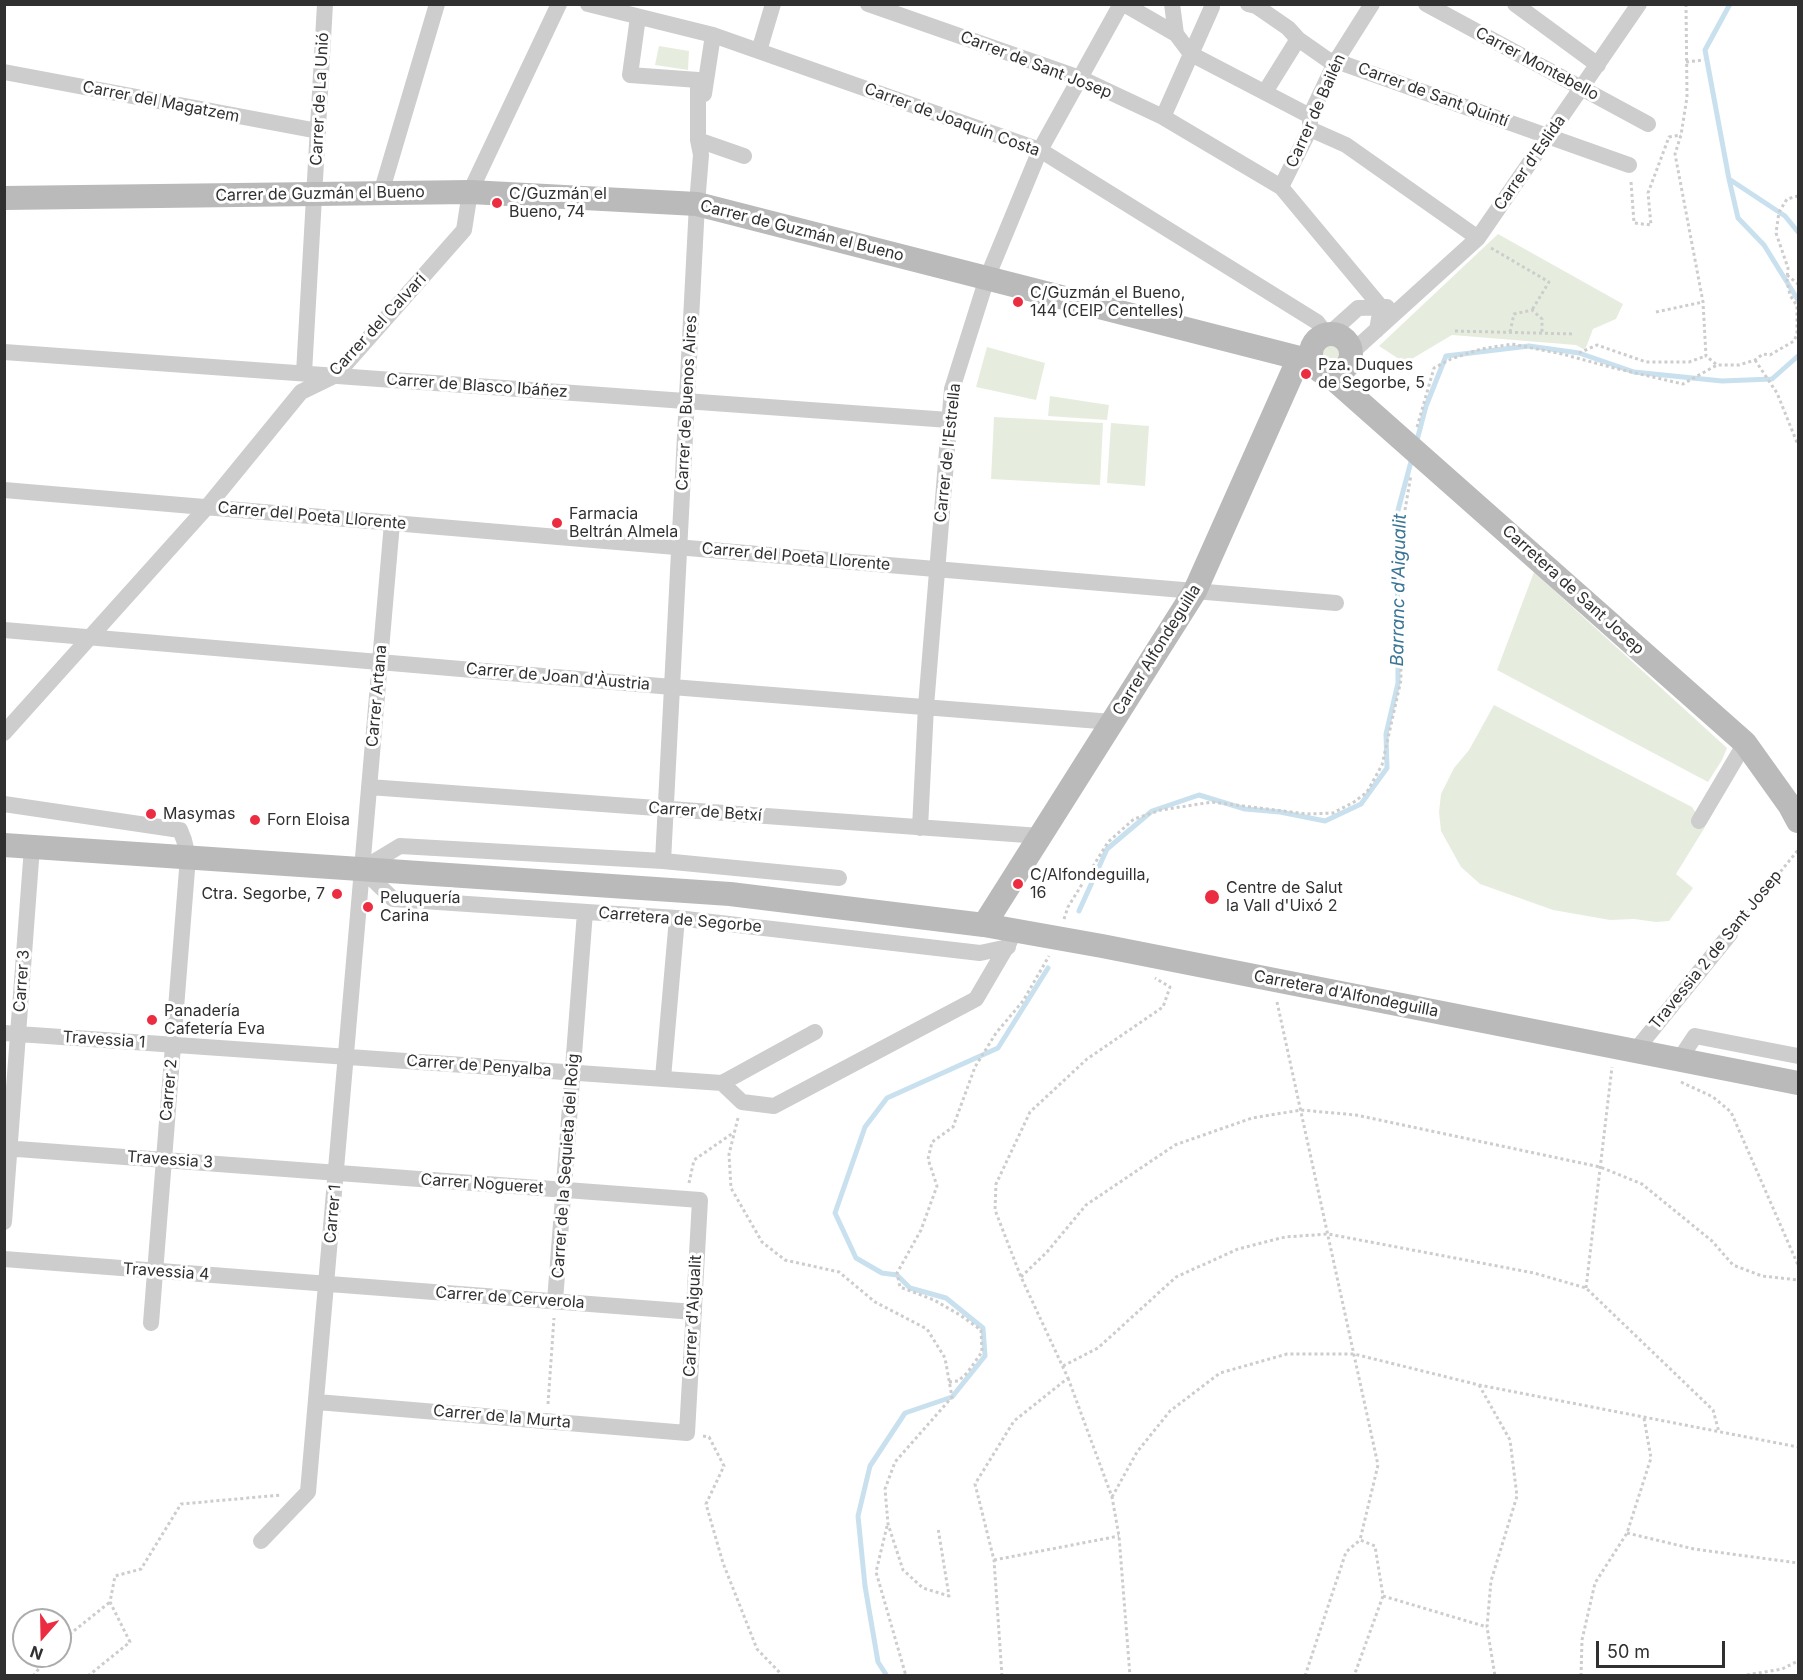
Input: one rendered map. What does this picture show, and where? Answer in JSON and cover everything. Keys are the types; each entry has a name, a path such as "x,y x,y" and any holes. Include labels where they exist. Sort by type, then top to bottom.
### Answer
{"street":[{"name":"Carrer de La Unió","path":"304,374 325,4"},
{"path":"381,193 437,4"},
{"name":"Carrer del Calvari","path":"4,733 207,507 301,392 336,375 464,230 471,192 559,4"},
{"path":"588,4 638,17 630,75 698,80 698,140"},
{"path":"759,51 773,4"},
{"name":"Carrer de Sant Josep","path":"868,4 1080,78 1163,117 1281,187 1381,307"},
{"path":"1122,4 1176,34 1191,54 1264,92 1346,145 1478,238"},
{"name":"Carrer de l'Estrella","path":"920,828 926,706 952,389 987,278 1040,150 1122,4"},
{"path":"1172,4 1176,34"},
{"name":"Carrer de Bailén","path":"1281,187 1336,61 1372,4"},
{"name":"Carrer Montebello","path":"1426,4 1648,124"},
{"path":"1515,4 1598,64"},
{"name":"Carrer d'Eslida","path":"1351,353 1478,238 1640,4"},
{"path":"1163,117 1211,5"},
{"name":"Carrer de Sant Quintí","path":"1253,5 1288,28 1298,39 1328,60 1629,165"},
{"name":"Carrer de Joaquín Costa","path":"638,17 713,35 1040,150 1317,322 1327,334"},
{"path":"698,140 713,35"},
{"path":"1264,92 1298,39"},
{"name":"Carrer del Magatzem","path":"4,72 318,131"},
{"path":"698,140 744,156"},
{"name":"Carrer de Buenos Aires","path":"663,861 701,155 698,140"},
{"name":"Carrer de Guzmán el Bueno","path":"4,198 471,192 697,204 1305,358"},
{"path":"1327,334 1335,334 1347,341 1351,353 1350,360 1344,369 1334,374 1316,369 1305,358 1315,340 1327,334 1358,308 1403,306"},
{"path":"1377,330 1381,307"},
{"name":"Carrer de Blasco Ibáñez","path":"4,352 949,420"},
{"name":"Carrer Alfondeguilla","path":"984,925 1195,591 1305,358"},
{"name":"Carretera de Sant Josep","path":"1328,374 1746,743 1791,806 1798,821"},
{"name":"Carrer del Poeta Llorente","path":"4,490 1336,603"},
{"name":"Carrer Artana","path":"362,869 392,523"},
{"name":"Carrer de Joan d'Àustria","path":"4,630 1112,722"},
{"path":"1699,821 1746,743"},
{"name":"Carrer de Betxí","path":"369,787 1040,836"},
{"path":"4,804 180,830 188,857"},
{"name":"Carretera de Segorbe","path":"4,845 730,894 984,925 1011,938"},
{"path":"362,869 400,846 663,861 839,878"},
{"name":"Carrer 3","path":"4,1222 11,1034 32,847"},
{"name":"Carrer 2","path":"151,1323 188,857"},
{"name":"Carretera de Segorbe","path":"362,869 393,899 677,918 980,953 1011,938"},
{"name":"Carrer 1","path":"308,1492 362,869"},
{"name":"Carrer de la Sequieta del Roig","path":"555,1301 585,912"},
{"path":"663,1078 677,918"},
{"name":"Travessia 2 de Sant Josep","path":"1624,1049 1730,934"},
{"path":"814,1032 722,1083 742,1102 774,1106 976,999 1011,938"},
{"name":"Carretera d'Alfondeguilla","path":"1011,938 1273,980 1624,1049 1677,1070 1798,1083"},
{"name":"Travessia 1","path":"11,1034 346,1057"},
{"path":"1677,1070 1695,1036 1798,1056"},
{"name":"Carrer de Penyalba","path":"346,1057 722,1083"},
{"name":"Travessia 3","path":"7,1148 336,1173"},
{"name":"Carrer Nogueret","path":"336,1173 695,1200"},
{"name":"Carrer d'Aigualit","path":"687,1433 694,1312 695,1200"},
{"name":"Travessia 4","path":"4,1259 327,1284"},
{"name":"Carrer de Cerverola","path":"327,1284 694,1312"},
{"name":"Carrer de la Murta","path":"317,1402 687,1433"},
{"path":"261,1541 308,1492"}],"path":[{"path":"1686,4 1688,97 1675,154 1703,302 1706,356 1717,365"},
{"path":"1686,62 1704,60"},
{"path":"1629,165 1634,223 1651,225 1648,193 1669,137 1681,135"},
{"path":"1416,436 1434,368 1451,359 1481,349 1512,344 1683,384 1717,365 1739,365 1755,360 1763,354 1770,355 1794,341 1797,334 1797,306 1790,294 1788,268 1776,233 1779,212 1787,200 1798,196"},
{"path":"1478,238 1549,282 1532,310 1514,315 1510,332"},
{"path":"1787,275 1798,284"},
{"path":"1656,312 1703,302"},
{"path":"1532,310 1542,320 1542,333"},
{"path":"1455,331 1574,334"},
{"path":"1579,353 1597,345 1646,362 1689,362 1706,356"},
{"path":"1755,360 1777,393 1798,445"},
{"path":"1062,924 1068,908 1108,842 1134,819 1161,810 1212,802 1307,814 1333,813 1354,802 1366,792 1382,765 1401,680 1400,539 1412,467"},
{"name":"Travessia 2 de Sant Josep","path":"1730,934 1798,850"},
{"path":"949,1382 958,1381 967,1373 982,1352 981,1330 934,1300 900,1287 897,1273 921,1230 937,1186 928,1159 933,1142 952,1127 975,1066 996,1033 1023,1001 1045,965 1052,948"},
{"path":"1130,1676 1119,1536 1112,1497 1064,1366 1021,1277 995,1210 996,1184 1030,1112 1087,1059 1163,1007 1170,987 1151,975"},
{"path":"1273,980 1378,1465 1360,1540 1346,1552 1305,1676"},
{"path":"1586,1288 1600,1167 1624,1049"},
{"path":"1677,1070 1731,1112 1798,1265"},
{"path":"742,1102 729,1154 732,1188 762,1242 785,1260 839,1272 875,1302 927,1329 945,1358 952,1397 895,1462 885,1489 888,1524 903,1570 922,1588 949,1596 938,1528"},
{"path":"1021,1277 1047,1252 1086,1205 1175,1145 1252,1118 1301,1110 1356,1115 1600,1167 1642,1184 1712,1241 1733,1265 1762,1276 1798,1280"},
{"path":"695,1200 689,1180 694,1160 735,1132"},
{"path":"1064,1366 1098,1348 1176,1277 1238,1249 1285,1237 1328,1234 1534,1273 1586,1288 1713,1410 1719,1432"},
{"name":"Carrer de la Sequieta del Roig","path":"546,1421 555,1301"},
{"path":"1112,1497 1137,1452 1170,1412 1220,1373 1287,1354 1354,1354 1479,1385 1798,1447"},
{"path":"1002,1676 994,1560 975,1484 1014,1421 1068,1378"},
{"path":"1479,1385 1510,1440 1517,1496 1491,1581 1487,1627 1495,1676"},
{"path":"1581,1676 1582,1640 1595,1583 1627,1533 1651,1458 1644,1418"},
{"path":"687,1433 709,1437 724,1466 706,1504 723,1563 756,1649 783,1676"},
{"path":"88,1676 130,1642 110,1602 115,1576 141,1569 181,1503 229,1501 308,1492"},
{"path":"888,1524 876,1572 906,1676"},
{"path":"1627,1533 1694,1549 1798,1563"},
{"path":"994,1560 1119,1536"},
{"path":"1354,1676 1383,1596 1375,1546 1360,1540"},
{"path":"1383,1596 1487,1627"},
{"path":"72,1632 110,1602"},
{"path":"1741,1676 1782,1669 1798,1661"}],"green space":[{"path":"659,46 689,51 688,70 655,65"},
{"path":"1498,234 1623,304 1616,319 1593,329 1585,350 1576,345 1452,335 1405,363 1379,346"},
{"path":"1327,344 1335,344 1342,351 1342,359 1335,366 1327,366 1320,359 1320,351"},
{"path":"987,347 1045,363 1036,400 976,387"},
{"path":"1050,396 1109,405 1107,420 1048,416"},
{"path":"994,417 1103,423 1100,485 991,479"},
{"path":"1111,423 1149,426 1145,486 1107,483"},
{"path":"1534,572 1727,748 1708,782 1497,670"},
{"path":"1494,705 1692,807 1705,827 1676,874 1693,888 1669,921 1610,920 1553,910 1480,884 1461,867 1441,831 1439,812 1441,794 1454,768 1469,750"}],"waterway":[{"path":"1730,4 1705,50 1729,179 1785,216 1798,232"},
{"name":"Barranc d'Aigualit","path":"1729,179 1738,218 1764,245 1798,300"},
{"name":"Barranc d'Aigualit","path":"1416,444 1426,406 1446,356 1529,346 1579,353 1634,372 1722,381 1772,379 1798,356"},
{"name":"Barranc d'Aigualit","path":"1079,911 1107,849 1152,811 1199,795 1245,809 1280,812 1325,821 1361,804 1387,768 1386,734 1398,683 1397,514 1412,458"},
{"name":"Barranc d'Aigualit","path":"887,1676 878,1662 865,1586 858,1516 870,1466 905,1413 952,1397 985,1356 983,1328 946,1298 910,1288 897,1275 882,1273 856,1258 835,1213 865,1127 887,1098 998,1048 1048,968"}],"place":[{"name":"C/Guzmán el Bueno, 74","path":"497,203"},
{"name":"C/Guzmán el Bueno, 144 (CEIP Centelles)","path":"1018,302"},
{"name":"Pza. Duques de Segorbe, 5","path":"1306,374"},
{"name":"Farmacia Beltrán Almela","path":"557,523"},
{"name":"Masymas","path":"151,814"},
{"name":"Forn Eloisa","path":"255,820"},
{"name":"C/Alfondeguilla, 16","path":"1018,884"},
{"name":"Ctra. Segorbe, 7","path":"337,894"},
{"name":"Centre de Salut la Vall d'Uixó 2","path":"1212,897"},
{"name":"Peluquería Carina","path":"368,907"},
{"name":"Panadería Cafetería Eva","path":"152,1020"}]}
